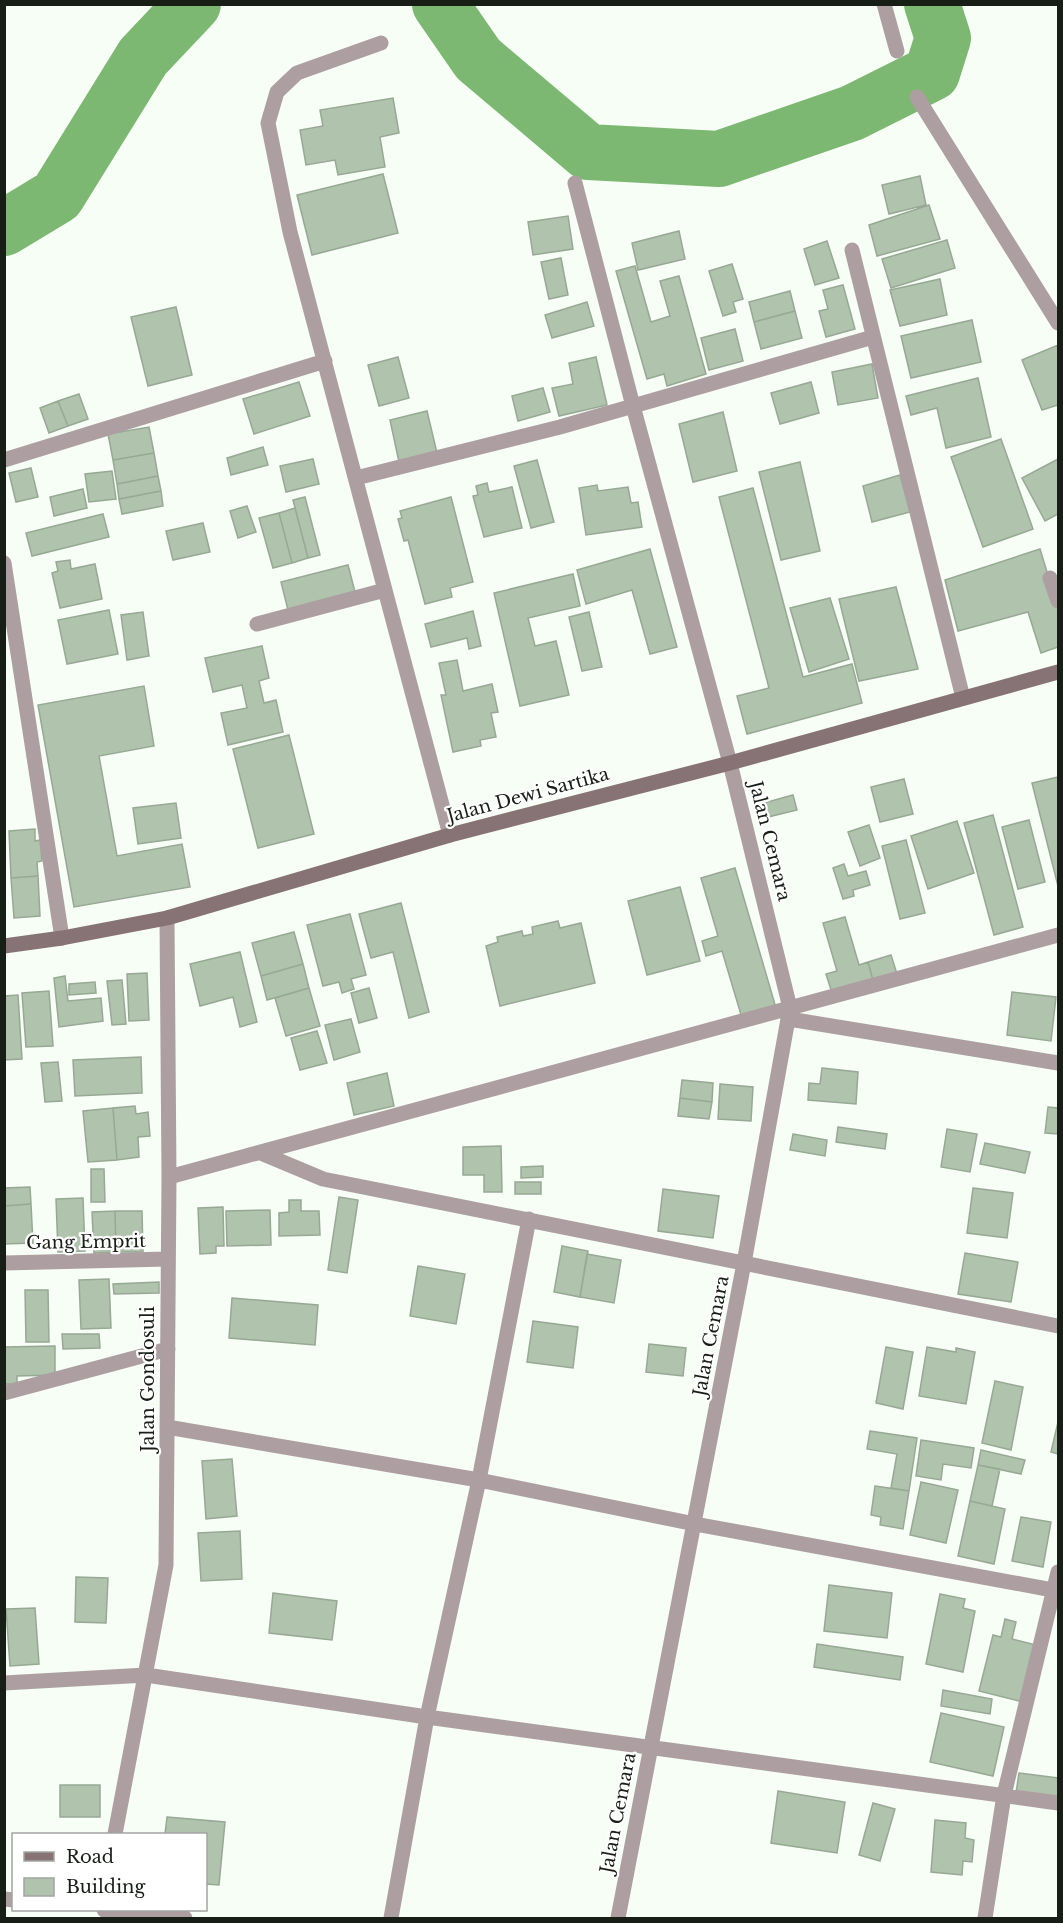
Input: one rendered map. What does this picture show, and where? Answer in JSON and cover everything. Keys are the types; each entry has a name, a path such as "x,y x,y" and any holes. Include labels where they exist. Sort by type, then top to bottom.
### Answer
{"main road":[{"name":"Jalan Dewi Sartika","path":"4,946 62,938 166,918 450,835 730,763 1059,672"}],"street":[{"path":"884,4 897,51"},
{"path":"381,43 297,74 277,92 268,123 290,232 450,835"},
{"path":"917,97 1059,323"},
{"name":"Jalan Cemara","path":"575,183 730,763 789,1014 695,1524 618,1918"},
{"path":"852,250 963,698"},
{"path":"356,478 560,427 873,338"},
{"path":"4,460 325,361"},
{"path":"4,563 62,938"},
{"path":"1050,578 1059,601"},
{"path":"257,624 385,590"},
{"name":"Jalan Gondosuli","path":"115,1833 166,1565 169,1177 166,918"},
{"path":"169,1177 789,1014 1059,935"},
{"path":"789,1014 1059,1063"},
{"path":"261,1153 323,1179 1059,1326"},
{"path":"391,1918 427,1717 479,1480 529,1219"},
{"name":"Gang Emprit","path":"4,1263 168,1259"},
{"path":"4,1394 168,1349"},
{"path":"167,1427 479,1480 695,1524 1057,1591"},
{"path":"985,1918 1004,1795 1057,1591 1059,1572"},
{"path":"4,1683 146,1676 427,1717 1059,1803"},
{"path":"112,1911 186,1918"}],"building":[{"path":"393,98 399,133 380,137 385,167 338,175 335,160 306,165 300,130 323,126 320,110"},
{"path":"383,174 398,233 312,255 297,195"},
{"path":"920,176 926,205 889,214 882,185"},
{"path":"929,205 940,239 877,256 869,225"},
{"path":"568,216 573,249 533,255 528,222"},
{"path":"679,231 685,259 638,270 632,243"},
{"path":"947,240 955,268 891,288 882,259"},
{"path":"827,241 839,278 815,285 804,249"},
{"path":"561,258 568,295 549,299 541,262"},
{"path":"732,264 743,299 733,302 736,312 723,316 709,271"},
{"path":"635,266 651,322 670,316 660,281 679,276 706,374 667,386 664,374 647,379 616,271"},
{"path":"940,279 947,315 900,326 890,290"},
{"path":"843,285 855,329 826,337 819,311 828,309 823,290"},
{"path":"790,291 795,311 754,322 749,302"},
{"path":"587,302 594,326 552,338 545,315"},
{"path":"176,307 192,375 148,386 131,317"},
{"path":"795,311 802,338 761,349 754,322"},
{"path":"972,320 981,362 911,378 901,336"},
{"path":"735,329 743,361 709,370 701,338"},
{"path":"1058,345 1058,405 1042,410 1022,360"},
{"path":"398,357 409,398 379,406 368,365"},
{"path":"596,357 607,405 559,416 552,388 573,384 569,363"},
{"path":"872,364 878,398 838,405 832,372"},
{"path":"978,378 991,437 946,448 937,408 911,415 906,396"},
{"path":"299,382 310,416 254,434 243,399"},
{"path":"811,382 819,413 780,424 771,393"},
{"path":"543,388 550,412 518,421 512,396"},
{"path":"79,394 88,419 68,426 58,401"},
{"path":"58,401 68,426 49,433 40,408"},
{"path":"427,411 437,453 399,462 390,420"},
{"path":"723,412 737,471 693,482 679,424"},
{"path":"149,427 154,453 113,460 108,434"},
{"path":"1001,439 1033,529 983,547 951,457"},
{"path":"263,447 268,465 231,475 227,458"},
{"path":"154,453 158,476 117,484 113,460"},
{"path":"313,459 319,484 286,492 280,466"},
{"path":"1058,459 1058,514 1045,521 1022,478"},
{"path":"537,460 554,522 531,528 514,466"},
{"path":"800,462 820,551 781,560 759,472"},
{"path":"31,468 38,497 16,502 9,473"},
{"path":"112,471 116,499 89,502 85,474"},
{"path":"900,475 910,512 872,522 863,486"},
{"path":"158,476 161,491 119,499 117,484"},
{"path":"487,483 489,492 512,487 522,528 484,537 473,496 478,495 476,486"},
{"path":"597,485 598,491 628,487 631,503 638,502 642,527 586,535 579,488"},
{"path":"753,488 803,677 852,664 862,703 747,734 737,696 769,688 719,497"},
{"path":"83,489 87,508 54,516 50,497"},
{"path":"161,491 163,506 122,514 119,499"},
{"path":"305,497 320,555 308,558 293,500"},
{"path":"451,497 473,582 450,588 452,597 425,604 408,540 404,541 398,519 402,518 400,511"},
{"path":"247,506 256,532 238,538 230,511"},
{"path":"295,508 308,558 292,563 279,513"},
{"path":"279,513 292,563 273,568 259,518"},
{"path":"103,514 109,537 32,556 26,533"},
{"path":"203,523 210,552 173,560 166,531"},
{"path":"650,549 677,647 650,654 632,590 586,604 577,570"},
{"path":"1040,549 1058,608 1058,647 1041,653 1028,612 958,631 945,580"},
{"path":"70,560 71,569 95,564 102,599 60,608 52,573 58,571 56,562"},
{"path":"348,565 355,592 288,610 281,582"},
{"path":"573,574 580,606 528,618 535,646 556,641 569,695 520,706 494,593"},
{"path":"896,587 918,669 859,681 839,599"},
{"path":"830,598 849,659 809,672 790,608"},
{"path":"109,610 118,654 67,664 58,620"},
{"path":"473,611 481,646 469,649 467,638 431,647 425,624"},
{"path":"143,612 149,656 127,660 121,615"},
{"path":"589,612 602,667 582,671 569,617"},
{"path":"262,646 269,678 259,681 264,703 276,700 283,732 228,745 221,713 247,708 242,685 213,692 205,658"},
{"path":"457,660 463,691 492,684 498,712 491,713 496,737 480,740 481,746 453,752 441,695 446,695 439,663"},
{"path":"144,686 154,746 99,756 117,856 182,844 190,887 74,907 38,705"},
{"path":"289,735 314,834 258,848 233,749"},
{"path":"1058,777 1058,886 1032,783"},
{"path":"904,779 913,814 880,822 871,787"},
{"path":"793,795 797,810 768,817 764,803"},
{"path":"176,803 181,838 138,844 133,808"},
{"path":"993,815 1023,927 994,935 964,823"},
{"path":"1029,820 1045,882 1018,889 1002,827"},
{"path":"957,821 974,873 928,889 911,836"},
{"path":"869,825 880,858 860,866 848,832"},
{"path":"35,829 35,841 40,840 42,861 37,862 38,876 11,878 9,831"},
{"path":"906,840 925,913 900,919 882,846"},
{"path":"844,864 848,876 866,871 870,885 853,890 854,896 843,899 833,868"},
{"path":"735,868 776,1008 742,1018 722,951 706,956 702,941 718,936 701,878"},
{"path":"38,876 40,916 14,918 11,878"},
{"path":"680,887 700,961 647,975 628,901"},
{"path":"401,903 429,1012 409,1018 393,952 371,958 359,914"},
{"path":"350,914 366,975 351,979 354,989 342,993 339,982 323,986 307,925"},
{"path":"845,917 859,965 868,962 874,984 833,996 826,974 837,971 823,923"},
{"path":"558,921 560,928 581,923 595,983 500,1006 486,946 498,942 497,937 522,931 523,936 533,934 532,927"},
{"path":"294,932 303,964 261,976 252,943"},
{"path":"240,952 257,1022 240,1027 233,997 200,1006 190,964"},
{"path":"891,955 898,977 874,984 868,962"},
{"path":"303,964 309,988 267,1000 261,976"},
{"path":"147,973 149,1020 129,1021 127,974"},
{"path":"65,976 68,1001 101,998 103,1021 59,1027 54,978"},
{"path":"122,980 126,1024 112,1025 107,981"},
{"path":"95,982 96,993 69,995 69,984"},
{"path":"309,988 320,1026 286,1036 275,998"},
{"path":"369,988 377,1018 359,1023 351,993"},
{"path":"49,991 53,1046 26,1047 22,993"},
{"path":"1012,992 1056,997 1051,1041 1007,1035"},
{"path":"18,995 22,1059 4,1060 4,996"},
{"path":"351,1019 360,1052 334,1060 325,1025"},
{"path":"317,1031 327,1063 300,1070 291,1038"},
{"path":"141,1057 142,1093 75,1096 73,1060"},
{"path":"58,1062 62,1101 45,1102 41,1063"},
{"path":"822,1068 858,1072 856,1104 808,1100 809,1083 820,1084"},
{"path":"387,1073 394,1106 354,1115 347,1083"},
{"path":"682,1080 713,1083 712,1102 680,1098"},
{"path":"720,1084 753,1087 751,1121 718,1119"},
{"path":"680,1098 712,1102 709,1119 678,1116"},
{"path":"135,1106 136,1114 148,1112 150,1136 138,1137 139,1157 117,1160 113,1108"},
{"path":"1048,1107 1058,1108 1058,1134 1045,1133"},
{"path":"113,1108 117,1160 88,1162 83,1111"},
{"path":"838,1127 887,1134 885,1149 836,1142"},
{"path":"947,1129 977,1134 970,1172 941,1167"},
{"path":"793,1134 827,1140 825,1156 790,1150"},
{"path":"985,1143 1030,1152 1025,1173 980,1164"},
{"path":"501,1146 502,1192 484,1192 484,1175 463,1175 463,1147"},
{"path":"543,1166 543,1177 521,1178 521,1167"},
{"path":"91,1169 104,1169 105,1202 91,1202"},
{"path":"515,1182 541,1182 541,1194 515,1194"},
{"path":"30,1187 31,1204 4,1206 4,1188"},
{"path":"973,1188 1013,1193 1007,1238 967,1233"},
{"path":"663,1189 719,1196 713,1238 658,1231"},
{"path":"339,1197 358,1200 347,1273 328,1270"},
{"path":"83,1198 85,1251 58,1252 56,1199"},
{"path":"289,1200 301,1200 301,1211 319,1211 320,1235 279,1236 279,1213 289,1212"},
{"path":"31,1204 33,1243 4,1244 4,1206"},
{"path":"223,1207 224,1246 216,1246 216,1253 200,1254 198,1208"},
{"path":"270,1210 271,1245 227,1246 226,1211"},
{"path":"115,1211 116,1252 94,1253 92,1212"},
{"path":"115,1211 142,1211 143,1252 116,1252"},
{"path":"562,1246 588,1251 580,1297 554,1292"},
{"path":"965,1253 1018,1262 1011,1302 958,1294"},
{"path":"587,1254 621,1260 614,1303 580,1297"},
{"path":"418,1266 465,1274 456,1324 410,1316"},
{"path":"109,1279 111,1328 81,1329 79,1280"},
{"path":"159,1282 159,1293 114,1294 113,1284"},
{"path":"25,1290 48,1290 49,1342 26,1342"},
{"path":"232,1298 318,1305 315,1345 229,1338"},
{"path":"533,1321 578,1327 573,1368 527,1362"},
{"path":"62,1334 99,1334 100,1348 63,1349"},
{"path":"649,1344 686,1348 683,1376 646,1372"},
{"path":"55,1346 55,1375 17,1376 17,1384 4,1384 4,1347"},
{"path":"886,1347 913,1352 903,1409 876,1403"},
{"path":"927,1347 956,1352 956,1348 975,1352 966,1404 919,1396"},
{"path":"995,1381 1023,1387 1011,1450 982,1443"},
{"path":"1058,1422 1058,1454 1051,1452"},
{"path":"870,1431 917,1438 909,1491 891,1488 897,1454 867,1449"},
{"path":"921,1440 974,1448 971,1468 943,1464 941,1480 916,1476"},
{"path":"981,1450 1025,1460 1021,1474 978,1465"},
{"path":"232,1459 237,1516 206,1519 202,1461"},
{"path":"978,1465 1000,1469 992,1506 970,1501"},
{"path":"921,1482 958,1490 946,1543 910,1535"},
{"path":"875,1486 909,1491 903,1529 880,1525 881,1517 871,1515"},
{"path":"970,1501 1005,1509 994,1564 958,1556"},
{"path":"1021,1517 1051,1522 1043,1567 1012,1561"},
{"path":"240,1531 242,1579 201,1581 198,1533"},
{"path":"76,1577 108,1578 106,1623 75,1622"},
{"path":"829,1585 892,1593 887,1638 824,1631"},
{"path":"273,1593 337,1601 332,1640 269,1633"},
{"path":"940,1594 965,1599 963,1608 975,1611 963,1672 926,1664"},
{"path":"35,1608 39,1664 10,1666 6,1609"},
{"path":"1005,1619 1016,1622 1012,1639 1036,1645 1023,1702 979,1691 993,1635 1001,1637"},
{"path":"817,1644 903,1657 900,1680 814,1667"},
{"path":"943,1690 992,1699 990,1714 941,1706"},
{"path":"941,1713 1004,1727 993,1776 930,1762"},
{"path":"1019,1773 1058,1778 1058,1799 1016,1793"},
{"path":"60,1785 100,1785 100,1817 60,1817"},
{"path":"778,1791 845,1802 837,1853 771,1843"},
{"path":"873,1803 895,1809 880,1861 859,1855"},
{"path":"167,1817 225,1822 219,1885 207,1884 207,1833 165,1833"},
{"path":"935,1820 966,1823 965,1838 974,1840 972,1862 963,1861 962,1875 931,1872"}],"waterway":[{"path":"4,228 57,196 143,57 193,4"},
{"path":"440,4 478,59 588,152 719,159 852,113 932,73 943,38 932,4"}]}
